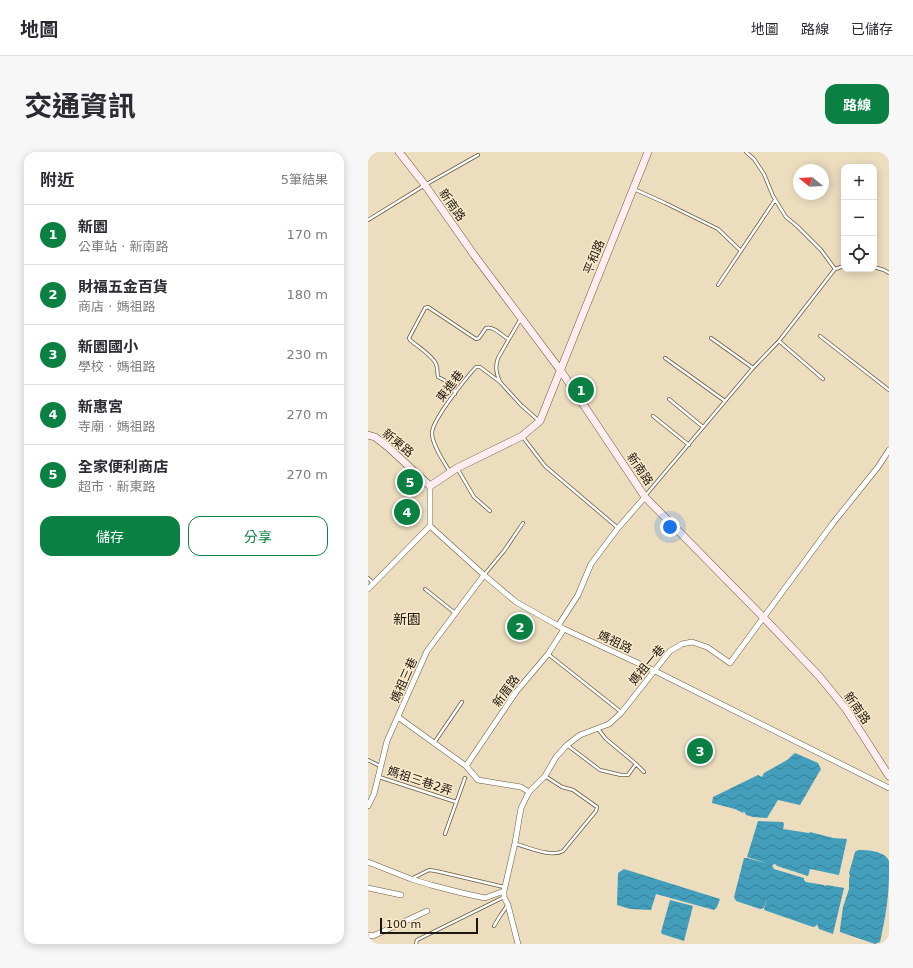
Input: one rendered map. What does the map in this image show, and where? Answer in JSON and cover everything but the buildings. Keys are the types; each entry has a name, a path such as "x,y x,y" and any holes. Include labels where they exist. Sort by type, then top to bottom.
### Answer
{"street":[{"name":"新南路","path":"399,152 425,185 474,255 561,371 645,497 819,676 846,709 889,776"},
{"name":"平和路","path":"540,421 648,152"},
{"path":"368,589 430,526 430,486 457,468 512,442 540,421"},
{"name":"新東路","path":"368,435 375,437 388,447 430,486"},
{"name":"媽祖一巷","path":"518,944 508,905 504,897 504,889 515,843 521,808 529,792 545,776 556,757 567,745 580,735 609,724 621,713 670,651 682,644 692,642 707,647 730,663 833,523 878,467 889,450"},
{"path":"558,626 578,595 591,564 618,528 645,497"},
{"name":"媽祖路","path":"430,526 516,602 558,626 655,671 889,788"},
{"name":"媽祖三巷","path":"368,806 374,794 387,742 428,651 484,575"},
{"name":"新厝路","path":"466,766 516,692 548,654 564,629"},
{"path":"398,717 466,766 478,780 521,787 529,792"},
{"path":"368,862 411,879 485,898 504,889"},
{"path":"368,888 401,895"},
{"path":"368,935 373,936 427,911"}],"lane":[{"path":"746,152 754,159 764,174 775,200 786,217 821,250 835,269"},
{"path":"368,220 478,154"},
{"path":"633,189 665,202 718,228 741,250"},
{"path":"718,285 775,200"},
{"path":"645,497 688,444 779,340 835,269 841,267"},
{"path":"877,268 889,273"},
{"path":"455,394 453,386 438,377 436,364 432,358 409,338 425,308 428,307 476,338 479,338 486,328 490,327 508,339"},
{"path":"500,382 496,373 498,358 521,317"},
{"path":"820,336 889,390"},
{"path":"712,338 753,368"},
{"path":"779,340 823,379"},
{"path":"665,358 725,401"},
{"name":"東進巷","path":"450,473 433,440 432,429 441,412 476,366 480,367 500,382 521,405 540,421"},
{"path":"669,399 703,427"},
{"path":"653,416 688,444"},
{"path":"522,436 545,466 618,528"},
{"path":"457,468 474,497 490,511"},
{"path":"484,575 504,551 523,523"},
{"path":"368,578 373,584"},
{"path":"425,589 455,613"},
{"path":"548,654 621,713"},
{"path":"434,743 462,702"},
{"path":"598,728 606,739 644,772"},
{"path":"567,745 600,770 620,775 628,775 636,764"},
{"path":"368,760 381,766"},
{"path":"515,843 551,854 560,853 596,811 597,808 573,790 562,787 545,776"},
{"name":"媽祖三巷2弄","path":"378,777 456,802"},
{"name":"媽祖三巷2弄","path":"445,834 465,778"},
{"path":"411,879 429,870 504,889"},
{"path":"416,944 417,940 504,897"},
{"path":"494,926 508,905"}],"water":[{"path":"795,753 818,763 821,769 800,805 778,800 767,818 753,817 746,815 744,811 743,813 735,809 712,803 713,797 758,775 762,777 764,773 787,760"},
{"path":"758,821 783,822 783,829 810,832 833,838 847,839 839,875 810,869 808,876 775,864 772,865 774,869 804,878 806,882 844,888 833,934 819,929 817,924 813,927 764,910 767,898 764,908 760,909 736,901 734,897 744,858 766,863 747,857"},
{"path":"858,850 880,853 889,861 889,883 885,917 880,942 875,944 840,932 843,907 849,889 849,873 855,852"},
{"path":"624,869 720,899 714,910 656,894 651,910 630,909 617,905 618,873"},
{"path":"670,900 693,906 684,941 662,934 661,932"}],"place":[{"name":"新園","path":"581,390"},
{"name":"全家便利商店","path":"410,482"},
{"name":"新惠宮","path":"407,512"},
{"name":"財福五金百貨","path":"520,627"},
{"name":"新園國小","path":"700,751"}],"district":[{"name":"新園","path":"407,619"}]}
